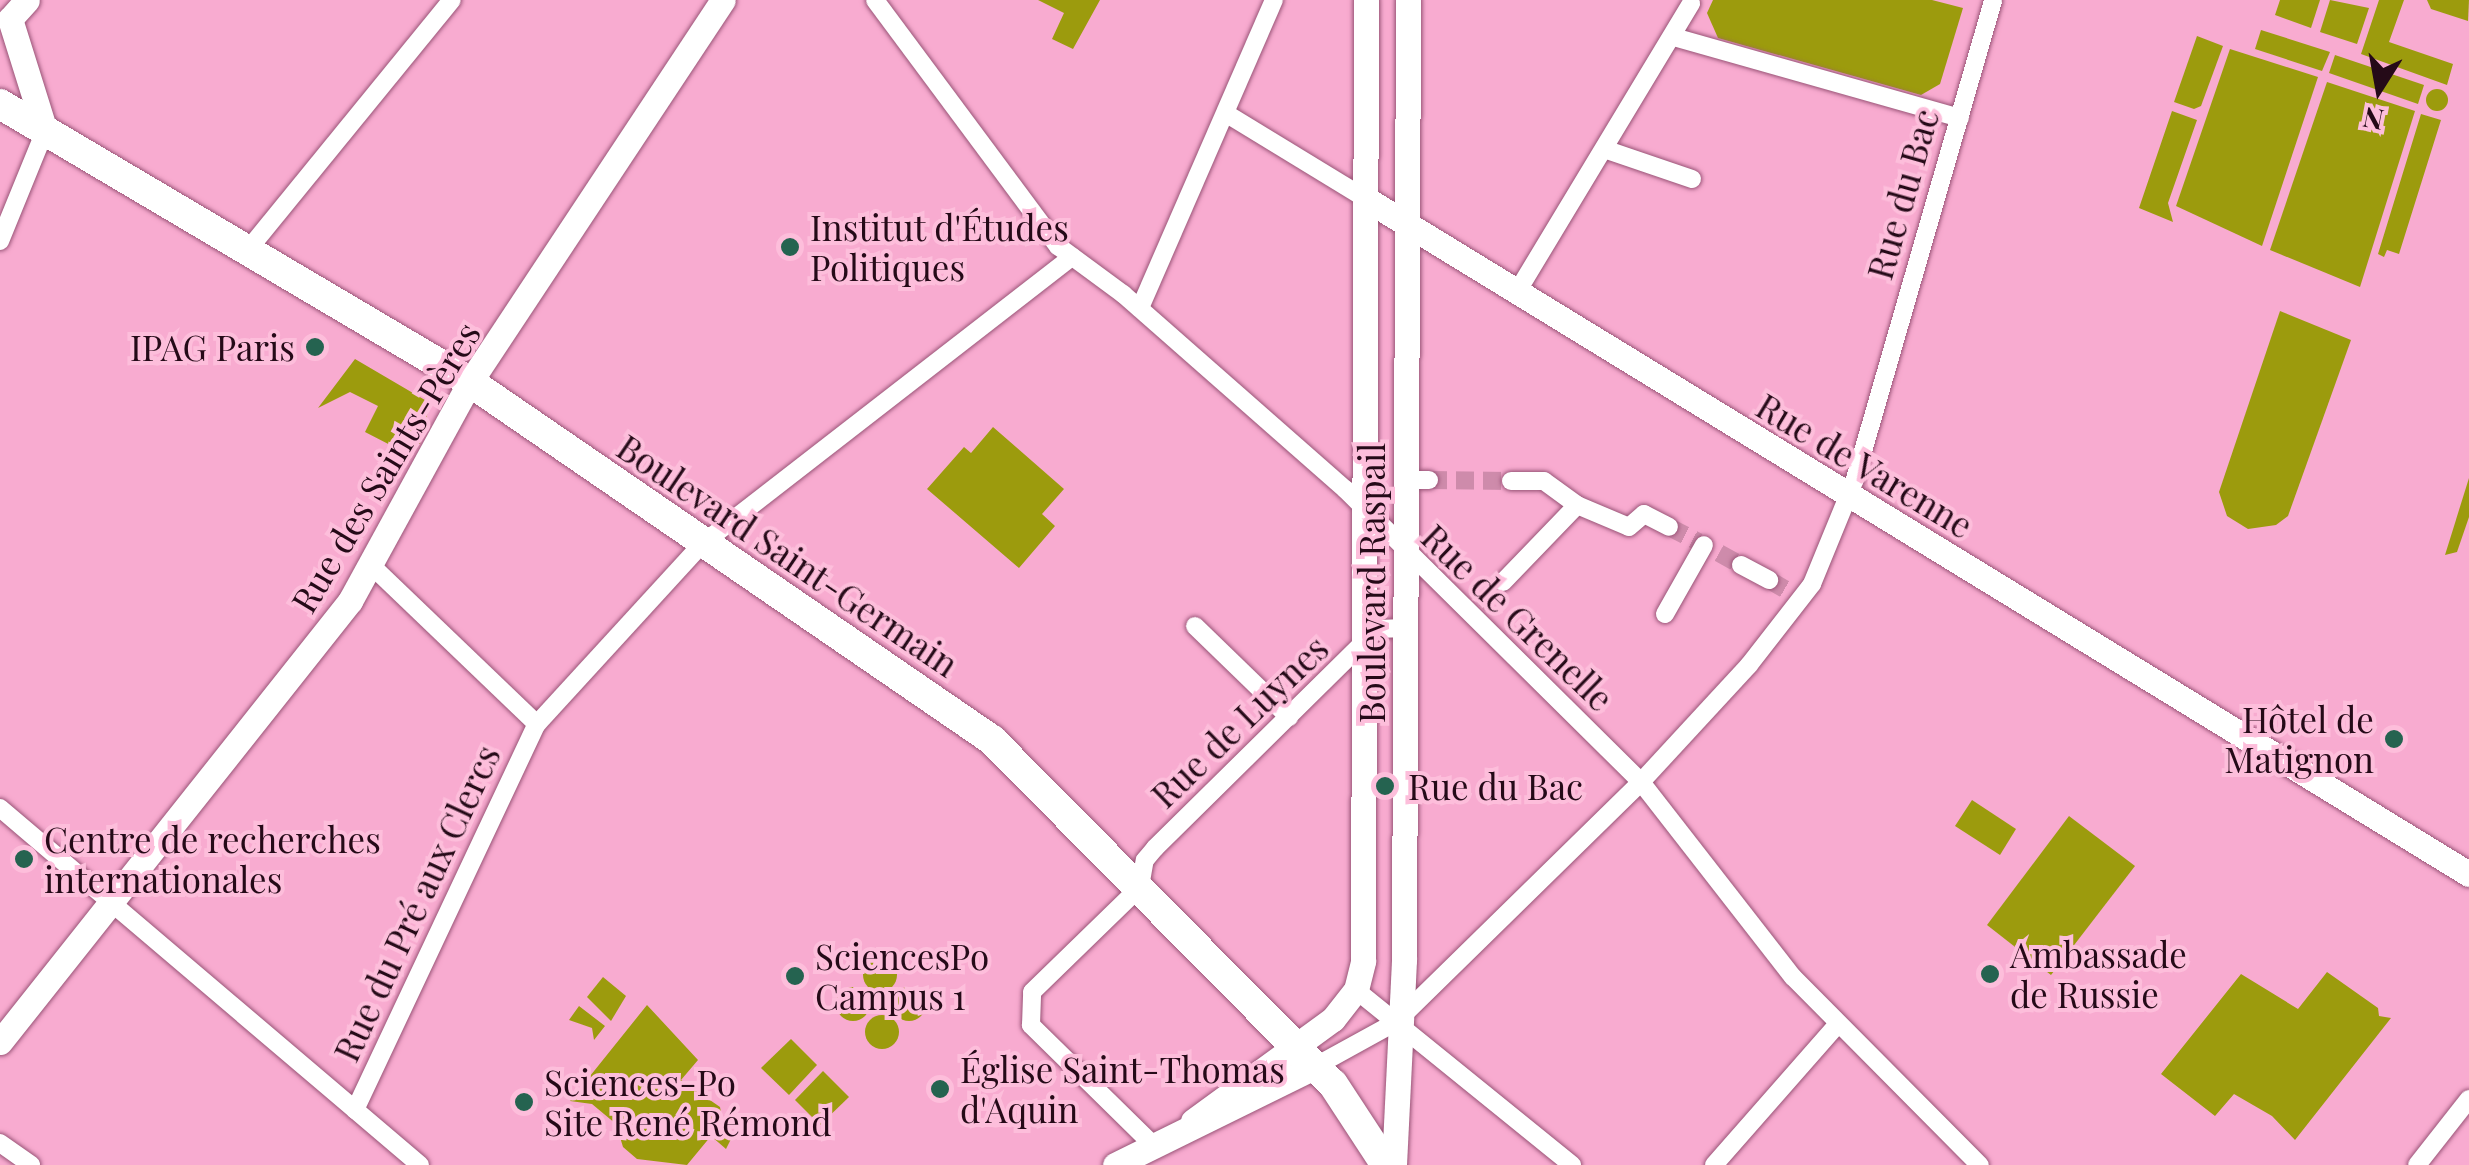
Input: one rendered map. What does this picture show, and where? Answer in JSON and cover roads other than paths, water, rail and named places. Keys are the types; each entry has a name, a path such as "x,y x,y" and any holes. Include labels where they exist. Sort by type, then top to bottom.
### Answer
{"main road":[{"name":"Rue des Saints-Pères","path":"0,1042 115,903 373,567 470,382 723,0"},
{"name":"Boulevard Raspail","path":"1356,990 1363,961 1366,0"},
{"name":"Boulevard Raspail","path":"1394,1165 1396,1022 1404,960 1408,554 1418,480 1406,224 1408,0"},
{"path":"12,13 44,132"},
{"name":"Boulevard Saint-Germain","path":"0,104 470,382 992,740 1306,1056 1386,1165"},
{"name":"Rue de Varenne","path":"1366,200 2469,874"},
{"path":"1306,1056 1356,990"},
{"name":"Rue du Bac","path":"1116,1165 1306,1056"}],"street":[{"path":"247,251 452,0"},
{"name":"Rue de Grenelle","path":"876,0 1024,206 1072,258 1140,308 1346,490 1364,514 1474,610 1641,782 1838,1024 1980,1165"},
{"path":"1140,308 1274,0"},
{"name":"Rue du Bac","path":"1306,1056 1396,1022 1641,782 1827,558 1849,497 1993,0"},
{"path":"1516,292 1674,38 1691,3"},
{"path":"1674,38 1960,118"},
{"name":"Rue de Varenne","path":"1227,114 1366,200"},
{"path":"0,242 44,132"},
{"path":"1604,148 1692,178"},
{"name":"Rue du Pré aux Clercs","path":"355,1110 536,724 703,543 1072,258"},
{"path":"1511,481 1544,481 1577,505 1629,527 1644,514 1668,527"},
{"path":"1504,582 1577,505"},
{"path":"1664,614 1707,546"},
{"path":"1741,565 1769,580"},
{"path":"373,567 536,724"},
{"path":"1194,626 1290,718"},
{"name":"Rue de Luynes","path":"1152,1144 1030,1026 1032,992 1140,887 1145,860 1378,629 1406,628"},
{"path":"0,808 420,1165"},
{"path":"1356,990 1572,1165"},
{"path":"1714,1165 1838,1024"},
{"path":"2418,1165 2469,1099"},
{"path":"0,1143 32,1165"}],"tunnel":[{"path":"1429,480 1511,481"},
{"path":"1669,527 1698,542"},
{"path":"1719,553 1741,565"},
{"path":"1769,580 1786,590"},
{"path":"1479,605 1503,582"}],"place":[{"name":"Institut d'Études Politiques","path":"790,247"},
{"name":"IPAG Paris","path":"315,347"},
{"name":"Hôtel de Matignon","path":"2394,739"},
{"name":"Rue du Bac","path":"1385,786"},
{"name":"Centre de recherches internationales","path":"24,859"},
{"name":"Ambassade de Russie","path":"1990,974"},
{"name":"SciencesPo Campus 1","path":"795,976"},
{"name":"Église Saint-Thomas d'Aquin","path":"940,1089"},
{"name":"Sciences-Po Site René Rémond","path":"524,1102"}]}
